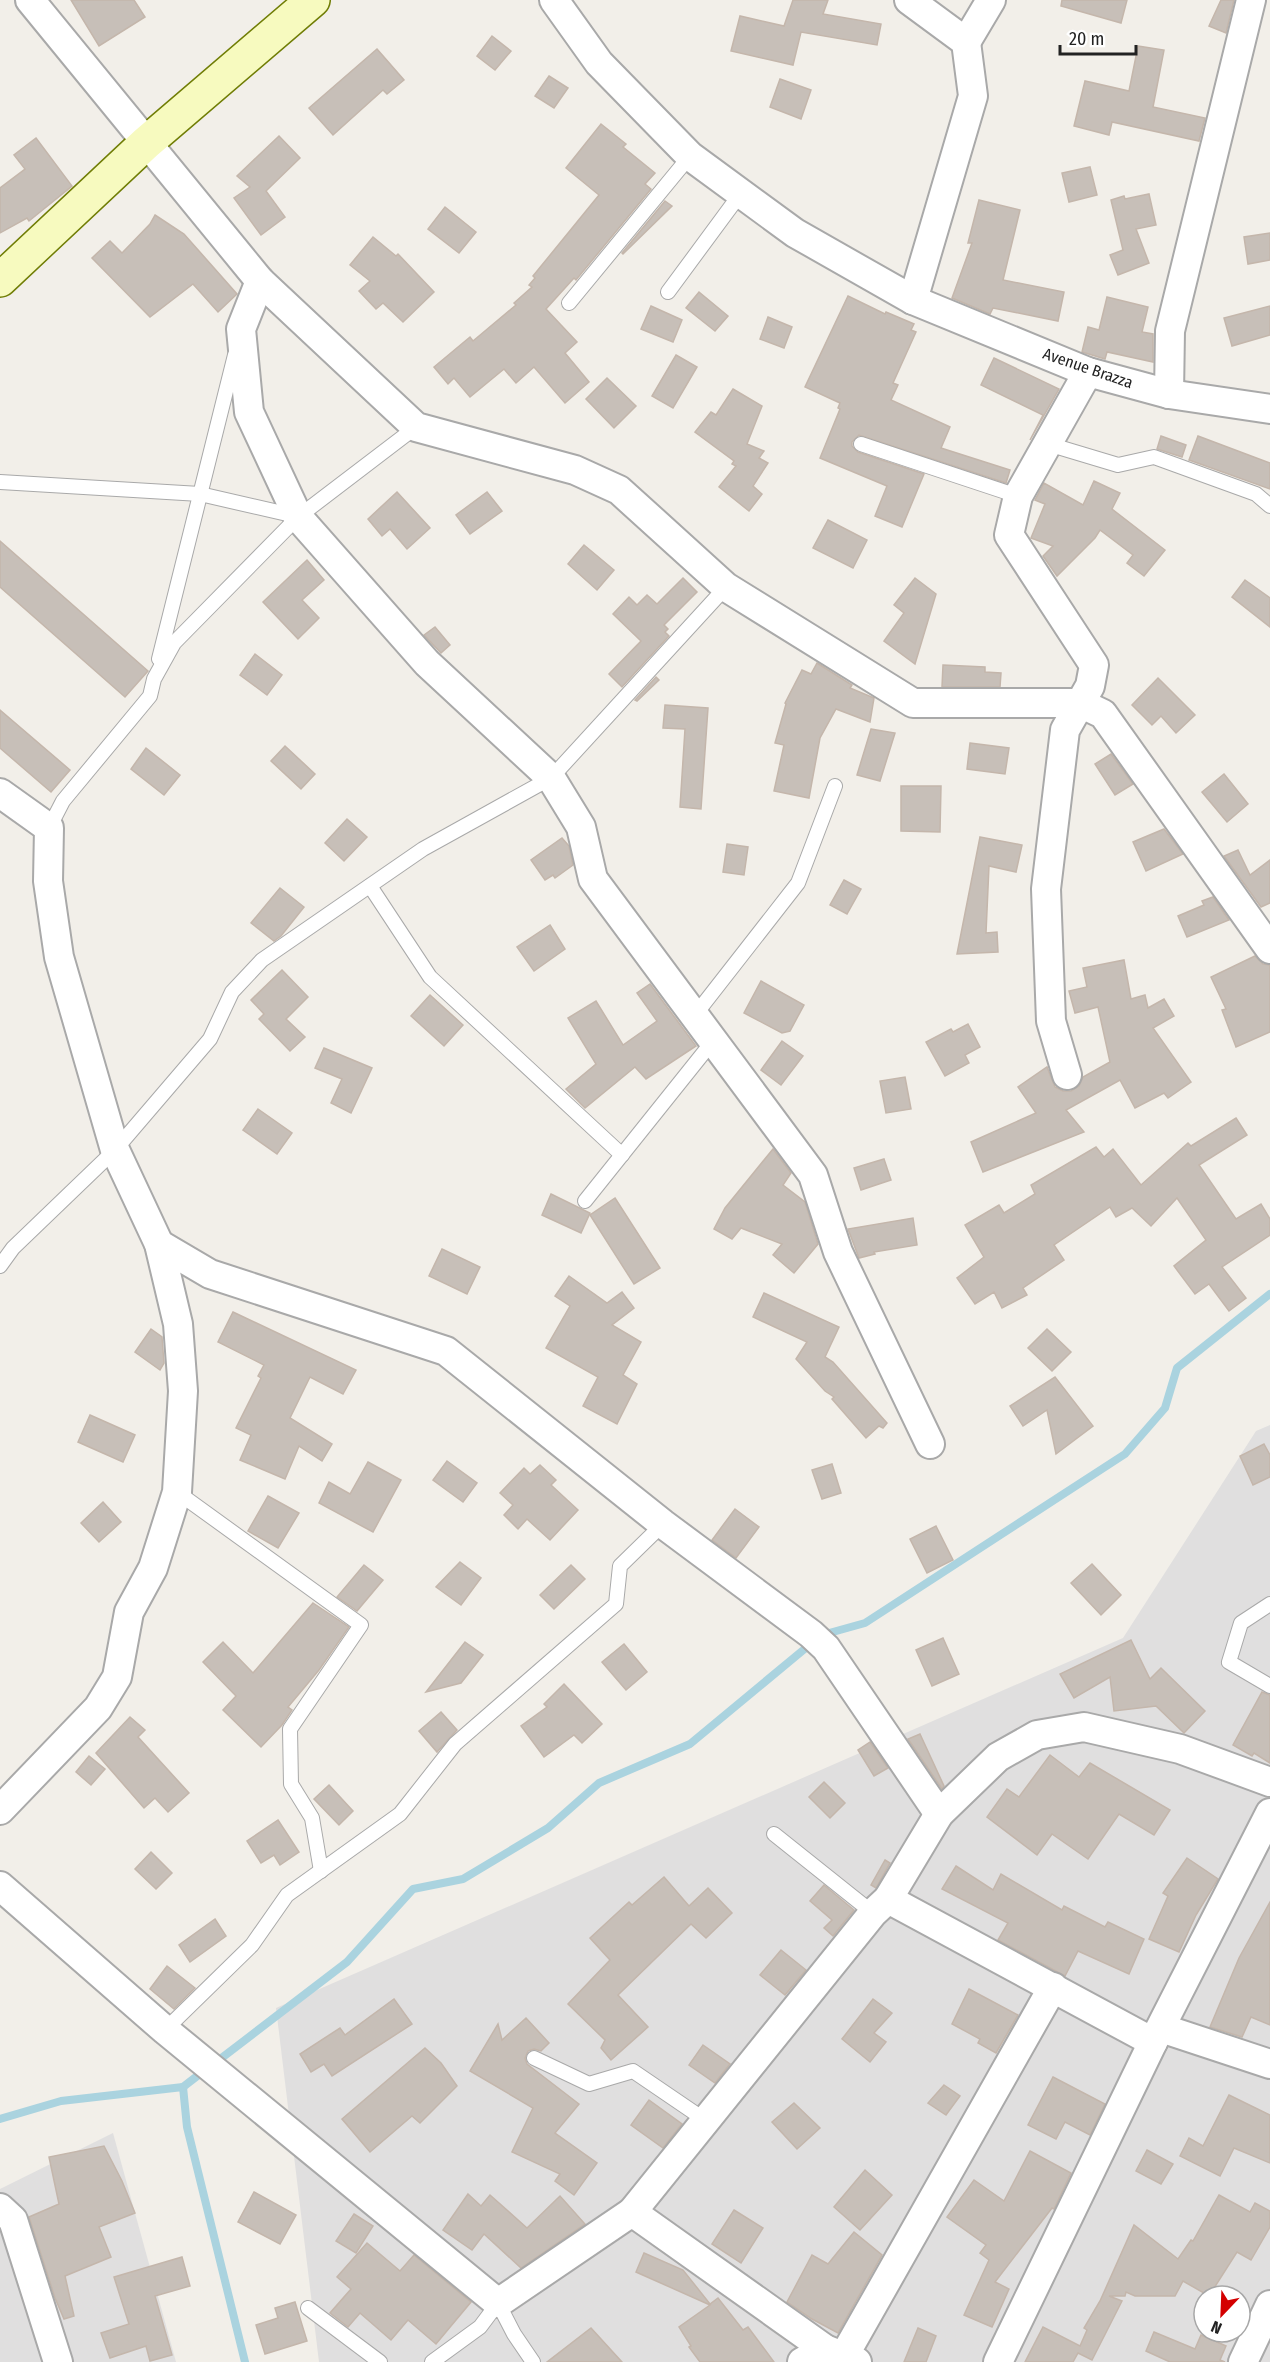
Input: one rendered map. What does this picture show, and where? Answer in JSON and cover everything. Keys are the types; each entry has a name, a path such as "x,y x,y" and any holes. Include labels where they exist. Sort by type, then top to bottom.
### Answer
{"street":[{"path":"30,0 260,281 416,427 575,470 619,490 726,587 914,703 1080,703 1102,714 1270,949"},
{"path":"0,280 146,143 314,0"},
{"name":"Avenue Brazza","path":"554,0 599,63 690,156 795,233 913,300 1088,372 1169,394 1270,409"},
{"path":"909,0 966,42"},
{"path":"913,300 973,96 966,42 991,0"},
{"path":"1169,394 1170,331 1251,0"},
{"path":"260,281 241,329 249,412 298,517 427,663 551,778 581,827 593,879 813,1175 838,1252 930,1444"},
{"path":"1067,1075 1051,1021 1046,889 1065,730 1090,686 1094,665 1009,535 1018,496 1088,372"},
{"path":"0,793 49,828 48,881 59,957 115,1150 159,1244 178,1324 183,1392 177,1492 153,1568 129,1612 117,1677 98,1708 0,1810"},
{"path":"159,1244 210,1274 446,1352 663,1524 818,1641 939,1814"},
{"path":"0,1886 165,2030 498,2303 632,2212 880,1906 939,1814 998,1757 1037,1735 1084,1727 1180,1749 1270,1782"},
{"path":"998,2362 1157,2035 1270,1813"},
{"path":"880,1906 1157,2035 1270,2064"},
{"path":"632,2212 832,2357 1053,1987"},
{"path":"0,2208 13,2220 57,2362"},
{"path":"1243,2362 1270,2305"}],"lane":[{"path":"569,303 690,156"},
{"path":"668,292 741,194"},
{"path":"49,828 63,801 150,696 241,329"},
{"path":"154,679 174,643 298,517 416,427"},
{"path":"861,444 1018,496"},
{"path":"1048,444 1118,465 1154,458 1256,494 1270,506"},
{"path":"0,482 200,494 298,517"},
{"path":"0,1266 13,1248 115,1150 210,1039 232,992 262,960 423,849 551,778 726,587"},
{"path":"694,1015 798,883 835,786"},
{"path":"370,886 430,977 622,1155"},
{"path":"585,1201 713,1041"},
{"path":"177,1492 361,1625 290,1729 291,1784 312,1818 321,1871"},
{"path":"165,2030 252,1945 287,1895 400,1814 455,1744 616,1604 621,1566 663,1524"},
{"path":"1270,1604 1241,1623 1229,1662 1270,1686"},
{"path":"774,1834 880,1906"},
{"path":"534,2058 589,2084 633,2071 705,2120"},
{"path":"432,2362 480,2327 498,2303 514,2334 533,2362"},
{"path":"308,2308 380,2362"}],"shaded area":[{"path":"1270,1425 1270,2362 319,2362 276,2008 1123,1638 1256,1431"},
{"path":"113,2133 176,2362 0,2362 0,2189"}],"building":[{"path":"71,0 134,0 145,17 99,46"},
{"path":"793,0 828,0 823,14 881,24 877,45 801,32 793,65 731,51 740,16 784,26"},
{"path":"1062,0 1127,0 1121,23 1061,6"},
{"path":"1221,0 1234,0 1226,33 1209,26"},
{"path":"492,36 511,51 495,70 477,56"},
{"path":"1138,46 1164,50 1153,107 1205,118 1199,141 1112,122 1109,135 1074,126 1085,81 1129,91"},
{"path":"377,49 404,80 387,94 383,90 333,135 309,108"},
{"path":"549,76 568,88 554,108 535,96"},
{"path":"780,79 811,90 801,119 770,107"},
{"path":"601,124 626,144 623,147 655,173 645,184 651,189 576,280 574,278 546,309 577,342 565,353 589,382 565,403 534,367 516,383 504,369 470,397 454,378 448,384 434,367 470,337 473,341 516,305 514,303 532,287 529,285 535,278 533,276 599,195 566,168"},
{"path":"279,136 300,158 266,191 285,217 261,235 234,198 250,187 237,176"},
{"path":"36,138 72,186 29,221 27,218 0,233 0,188 25,169 14,155"},
{"path":"1090,167 1097,195 1069,202 1062,173"},
{"path":"1149,194 1156,225 1136,229 1149,263 1118,275 1110,255 1123,250 1111,200 1124,196 1125,199"},
{"path":"979,200 1020,210 1003,280 1064,292 1058,321 993,308 990,314 952,298 972,243 968,243"},
{"path":"665,201 672,206 623,254 622,253"},
{"path":"445,207 476,232 459,253 428,229"},
{"path":"155,215 184,234 237,294 218,312 193,284 150,317 92,258 110,241 122,253 150,224"},
{"path":"1270,233 1270,260 1248,264 1244,237"},
{"path":"373,237 396,256 398,254 434,292 403,322 383,303 376,309 359,291 370,281 350,265"},
{"path":"699,292 728,316 715,331 686,308"},
{"path":"848,296 885,314 886,312 914,324 911,330 916,332 893,383 898,385 891,400 950,427 941,448 1010,470 1006,483 859,435 852,442 852,446 858,452 924,474 902,527 875,516 887,486 820,458 840,409 838,408 840,403 805,387"},
{"path":"1107,297 1148,307 1142,332 1153,334 1153,362 1107,352 1105,359 1082,352 1088,327 1099,330"},
{"path":"651,306 682,320 673,342 641,329"},
{"path":"1270,306 1270,335 1232,346 1224,318"},
{"path":"768,317 792,327 784,348 760,339"},
{"path":"676,355 697,367 673,408 652,396"},
{"path":"994,358 1059,389 1030,440 1043,415 981,385"},
{"path":"607,378 636,406 614,428 586,399"},
{"path":"733,389 762,406 747,444 764,451 759,458 768,463 753,486 762,494 749,511 719,487 736,466 732,464 734,461 695,432 711,412 716,415"},
{"path":"1161,436 1186,445 1182,457 1157,449"},
{"path":"1198,436 1270,463 1270,489 1189,460"},
{"path":"1094,481 1120,493 1112,509 1165,550 1144,576 1127,563 1133,555 1100,530 1095,538 1057,576 1043,556 1053,546 1031,538 1045,504 1035,500 1044,483 1083,505"},
{"path":"397,492 430,528 407,549 390,529 382,536 368,519"},
{"path":"487,492 502,511 470,534 456,515"},
{"path":"828,520 867,540 853,568 813,548"},
{"path":"0,541 148,671 125,697 0,587"},
{"path":"584,545 614,570 597,590 568,564"},
{"path":"307,560 324,580 302,600 319,618 298,639 263,602"},
{"path":"683,578 697,592 664,625 668,629 665,632 669,636 622,687 609,674 641,641 613,614 629,597 637,605 647,595 657,604"},
{"path":"915,578 936,594 915,664 884,641 904,613 894,605"},
{"path":"1245,580 1270,598 1270,627 1232,597"},
{"path":"435,627 450,645 441,653 424,635"},
{"path":"255,654 282,675 267,695 240,675"},
{"path":"817,663 852,685 850,688 874,698 870,722 836,709 820,738 809,798 774,791 784,745 775,743 785,703 802,670 811,674"},
{"path":"943,665 985,667 985,672 1001,673 1000,687 942,687"},
{"path":"656,677 659,680 637,701 635,700"},
{"path":"1158,678 1195,715 1176,733 1161,716 1152,725 1132,705"},
{"path":"665,705 708,708 701,809 680,807 685,729 663,728"},
{"path":"0,710 70,770 51,792 0,748"},
{"path":"871,729 895,733 880,781 857,775"},
{"path":"970,743 1009,748 1005,774 967,769"},
{"path":"285,746 315,774 301,789 271,761"},
{"path":"146,748 180,775 164,795 131,769"},
{"path":"1111,754 1133,784 1115,795 1095,764"},
{"path":"1224,774 1248,804 1227,822 1202,792"},
{"path":"901,786 941,786 940,832 901,831"},
{"path":"347,819 367,837 344,861 325,843"},
{"path":"1164,829 1183,854 1146,871 1133,842"},
{"path":"980,837 1022,845 1016,872 989,866 986,933 997,932 998,952 957,954"},
{"path":"562,838 569,846 573,865 555,878 553,875 545,880 531,860"},
{"path":"727,844 748,847 744,875 723,872"},
{"path":"1238,850 1250,875 1270,860 1270,903 1261,907 1224,856"},
{"path":"844,880 861,889 847,914 830,905"},
{"path":"280,888 304,907 281,936 274,941 251,923"},
{"path":"1213,897 1229,920 1187,937 1178,916 1204,905 1202,901"},
{"path":"550,925 565,949 534,971 517,947"},
{"path":"1255,956 1263,964 1270,965 1270,1032 1236,1047 1222,1010 1226,1009 1211,977"},
{"path":"1124,960 1131,999 1145,995 1148,1008 1164,999 1174,1016 1153,1028 1191,1082 1168,1098 1164,1093 1135,1108 1120,1080 1066,1110 1084,1132 983,1172 971,1142 1036,1113 1018,1087 1047,1067 1055,1087 1063,1091 1071,1091 1079,1086 1083,1077 1110,1062 1098,1007 1075,1013 1069,991 1087,987 1083,968"},
{"path":"282,970 308,997 286,1019 305,1037 290,1051 259,1019 264,1014 251,1000"},
{"path":"761,981 804,1005 790,1031 782,1033 744,1013"},
{"path":"650,984 696,1046 646,1079 635,1067 585,1108 566,1089 596,1064 568,1018 596,1001 623,1045 657,1021 637,993"},
{"path":"430,995 463,1025 444,1046 411,1016"},
{"path":"968,1024 980,1047 965,1055 969,1063 945,1076 926,1042 951,1029 953,1032"},
{"path":"782,1041 803,1056 781,1085 761,1070"},
{"path":"324,1048 372,1068 351,1113 331,1103 342,1079 315,1068"},
{"path":"905,1077 911,1109 886,1113 880,1081"},
{"path":"258,1109 292,1133 277,1154 243,1130"},
{"path":"1236,1118 1247,1135 1199,1165 1236,1219 1261,1204 1270,1219 1270,1235 1222,1267 1246,1298 1229,1311 1209,1284 1195,1294 1174,1266 1206,1240 1177,1198 1151,1226 1132,1208 1116,1217 1110,1207 1054,1245 1064,1260 1023,1288 1027,1295 1002,1308 994,1292 975,1304 957,1278 984,1257 965,1225 999,1205 1004,1213 1035,1194 1031,1185 1096,1147 1104,1157 1113,1149 1141,1185 1188,1143 1191,1146"},
{"path":"773,1149 791,1173 783,1185 805,1202 818,1244 794,1273 773,1255 782,1244 741,1228 732,1239 714,1229 725,1208"},
{"path":"884,1159 891,1180 861,1190 854,1168"},
{"path":"551,1194 590,1213 581,1233 542,1215"},
{"path":"615,1198 660,1268 634,1284 590,1215"},
{"path":"913,1218 917,1245 874,1252 875,1254 859,1258 848,1229"},
{"path":"442,1249 480,1267 467,1294 429,1276"},
{"path":"569,1276 607,1303 622,1292 634,1308 612,1325 641,1342 623,1375 637,1384 617,1424 583,1406 598,1377 546,1348 570,1306 555,1296"},
{"path":"764,1293 839,1327 825,1357 833,1362 887,1423 883,1428 879,1426 866,1438 832,1399 834,1397 825,1391 796,1359 807,1342 753,1317"},
{"path":"233,1312 356,1370 343,1394 310,1377 290,1418 332,1444 322,1461 299,1446 285,1479 240,1460 251,1435 236,1428 261,1378 258,1376 264,1365 218,1342"},
{"path":"151,1329 162,1337 164,1363 160,1370 135,1352"},
{"path":"1047,1329 1071,1352 1052,1371 1028,1348"},
{"path":"1055,1377 1093,1426 1056,1454 1047,1410 1023,1426 1010,1406"},
{"path":"90,1415 135,1435 123,1462 78,1442"},
{"path":"1264,1444 1270,1455 1270,1477 1253,1485 1240,1456"},
{"path":"447,1461 477,1483 463,1502 433,1480"},
{"path":"368,1462 401,1480 373,1532 319,1503 329,1482 350,1494"},
{"path":"832,1464 841,1493 822,1499 812,1470"},
{"path":"540,1465 556,1480 551,1485 578,1510 550,1540 527,1519 518,1529 504,1515 513,1505 500,1493 524,1468 530,1474"},
{"path":"268,1496 299,1513 278,1548 248,1531"},
{"path":"103,1502 121,1522 99,1542 81,1523"},
{"path":"735,1509 759,1527 736,1558 712,1540"},
{"path":"936,1526 953,1560 927,1573 910,1539"},
{"path":"460,1562 481,1578 461,1605 436,1587"},
{"path":"1092,1564 1121,1595 1101,1615 1071,1583"},
{"path":"364,1565 383,1580 357,1611 337,1597"},
{"path":"571,1565 585,1579 554,1609 540,1595"},
{"path":"313,1603 349,1627 319,1670 288,1707 292,1710 282,1725 261,1747 223,1710 236,1696 203,1662 223,1642 253,1673"},
{"path":"943,1638 959,1674 932,1686 916,1650"},
{"path":"1131,1640 1150,1679 1161,1668 1205,1711 1184,1733 1156,1706 1114,1711 1110,1677 1074,1698 1060,1674"},
{"path":"465,1642 483,1655 461,1683 426,1692"},
{"path":"624,1644 647,1672 626,1690 602,1662"},
{"path":"564,1684 602,1724 582,1743 574,1735 544,1757 521,1726 547,1707 544,1704"},
{"path":"1262,1692 1270,1695 1270,1763 1254,1753 1252,1756 1233,1745"},
{"path":"441,1712 457,1730 437,1752 419,1731"},
{"path":"130,1717 145,1730 138,1737 189,1793 168,1812 155,1798 144,1808 96,1753"},
{"path":"920,1734 944,1786 942,1789 908,1739"},
{"path":"870,1742 888,1768 874,1776 858,1750"},
{"path":"1050,1755 1079,1777 1090,1763 1170,1810 1154,1835 1119,1814 1088,1859 1052,1834 1037,1855 987,1817 1007,1789 1019,1797"},
{"path":"89,1756 105,1769 91,1785 76,1772"},
{"path":"824,1782 845,1803 830,1818 809,1797"},
{"path":"329,1785 353,1811 339,1825 314,1799"},
{"path":"278,1820 299,1852 280,1865 274,1855 261,1863 247,1841"},
{"path":"151,1852 172,1873 156,1889 135,1869"},
{"path":"1187,1858 1218,1879 1196,1915 1179,1952 1149,1939 1168,1896 1163,1893"},
{"path":"885,1860 890,1863 876,1888 871,1885"},
{"path":"956,1866 993,1890 1001,1874 1062,1910 1064,1906 1105,1927 1108,1922 1144,1939 1129,1974 1078,1951 1065,1976 998,1940 1008,1923 942,1889"},
{"path":"664,1877 689,1906 708,1888 732,1913 706,1938 691,1924 618,1995 648,2027 611,2060 601,2048 605,2040 568,2004 610,1960 590,1938 629,1902 632,1905"},
{"path":"824,1885 854,1910 833,1936 824,1928 832,1920 810,1901"},
{"path":"1270,1902 1270,2025 1251,2017 1242,2037 1210,2027 1239,1958"},
{"path":"215,1919 226,1936 190,1962 179,1945"},
{"path":"781,1950 806,1970 785,1995 760,1975"},
{"path":"167,1966 195,1988 174,2009 150,1989"},
{"path":"969,1989 1018,2015 996,2053 978,2043 980,2039 952,2024"},
{"path":"394,1999 412,2024 332,2076 324,2064 311,2072 300,2054 340,2028 345,2035"},
{"path":"873,1999 892,2013 874,2033 886,2042 870,2062 842,2039"},
{"path":"526,2018 549,2043 541,2051 534,2049 528,2051 525,2058 527,2064 579,2104 555,2133 597,2163 574,2195 555,2181 560,2174 512,2152 533,2108 470,2071 498,2024 502,2040"},
{"path":"703,2045 730,2064 715,2083 689,2065"},
{"path":"425,2048 441,2063 457,2086 420,2123 412,2116 370,2152 342,2119"},
{"path":"1053,2077 1105,2104 1090,2135 1065,2122 1056,2139 1028,2125"},
{"path":"944,2085 960,2096 946,2115 928,2103"},
{"path":"1229,2095 1270,2115 1270,2163 1234,2148 1220,2176 1180,2156 1189,2138 1203,2146"},
{"path":"649,2100 682,2124 663,2148 631,2125"},
{"path":"794,2103 820,2128 797,2149 772,2122"},
{"path":"104,2146 135,2213 99,2227 111,2257 65,2276 74,2316 64,2319 29,2217 59,2204 49,2157"},
{"path":"1147,2150 1173,2164 1161,2184 1136,2171"},
{"path":"1030,2151 1071,2173 1054,2209 1052,2208 995,2282 1009,2289 992,2327 964,2315 989,2260 980,2253 986,2245 947,2217 974,2180 1004,2201"},
{"path":"865,2170 892,2195 860,2230 834,2207"},
{"path":"254,2192 296,2215 280,2244 238,2222"},
{"path":"468,2194 481,2206 490,2195 527,2228 560,2196 585,2224 521,2268 484,2234 472,2250 443,2230"},
{"path":"1219,2195 1250,2212 1255,2203 1270,2211 1270,2227 1251,2260 1237,2252 1217,2284 1192,2284 1192,2286 1183,2281 1175,2296 1135,2296 1126,2292 1125,2296 1109,2296 1122,2301 1092,2360 1078,2353 1073,2362 1025,2362 1043,2327 1080,2346 1087,2330 1084,2328 1100,2301 1134,2225 1178,2259 1191,2240 1193,2241"},
{"path":"734,2210 763,2228 741,2263 712,2244"},
{"path":"354,2214 373,2226 356,2253 336,2241"},
{"path":"854,2232 882,2255 838,2333 787,2302 812,2255 828,2264"},
{"path":"367,2243 400,2271 414,2255 471,2302 436,2344 408,2320 391,2340 360,2313 348,2327 330,2313 351,2289 337,2277"},
{"path":"644,2253 683,2270 710,2304 718,2298 743,2330 748,2327 774,2362 700,2362 679,2327 710,2305 636,2272"},
{"path":"182,2257 190,2286 155,2296 172,2355 150,2361 146,2346 110,2358 101,2333 129,2324 114,2277"},
{"path":"295,2302 307,2341 265,2354 256,2325 278,2318 275,2308"},
{"path":"591,2328 622,2362 547,2362"},
{"path":"918,2328 936,2336 926,2362 904,2362"},
{"path":"1154,2332 1195,2349 1197,2344 1226,2346 1220,2360 1225,2362 1170,2362 1146,2351"}],"waterway":[{"path":"822,1635 865,1623 1125,1454 1165,1408 1177,1368 1270,1294"},
{"path":"215,2063 347,1962 413,1889 463,1879 548,1828 599,1783 690,1744 813,1642"},
{"path":"0,2119 61,2101 183,2087 205,2070"},
{"path":"183,2087 187,2127 245,2362"}]}
